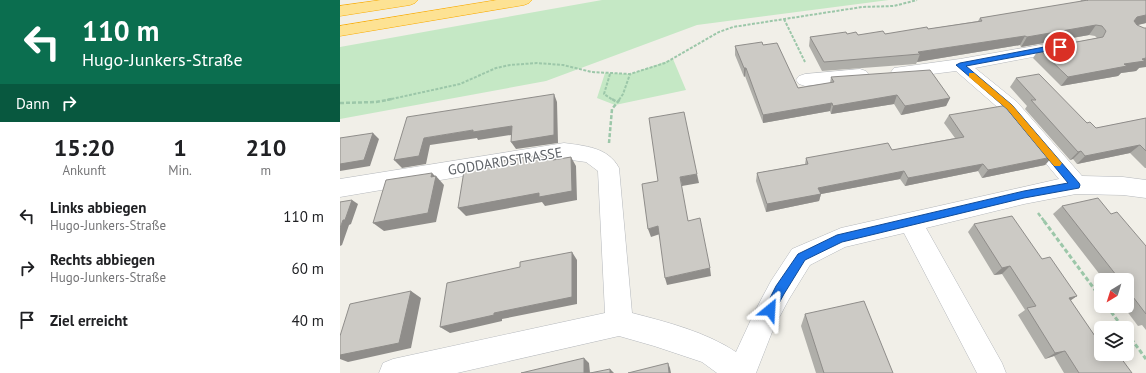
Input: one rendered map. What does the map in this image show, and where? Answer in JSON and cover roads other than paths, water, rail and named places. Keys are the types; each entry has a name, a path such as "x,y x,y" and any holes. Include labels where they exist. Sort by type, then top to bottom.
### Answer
{"highway":[{"path":"340,11 410,0"},
{"path":"340,31 524,0"}],"street":[{"path":"810,80 960,65 1081,43"},
{"path":"960,65 1010,107 1076,185"},
{"name":"GODDARDSTRASSE","path":"340,188 564,151 592,155 608,168 619,323"},
{"path":"393,373 619,323 654,332 710,351 742,373 764,320 780,290 801,257 841,238 1024,195 1076,185 1123,186 1146,189"},
{"path":"910,222 992,373"}]}
